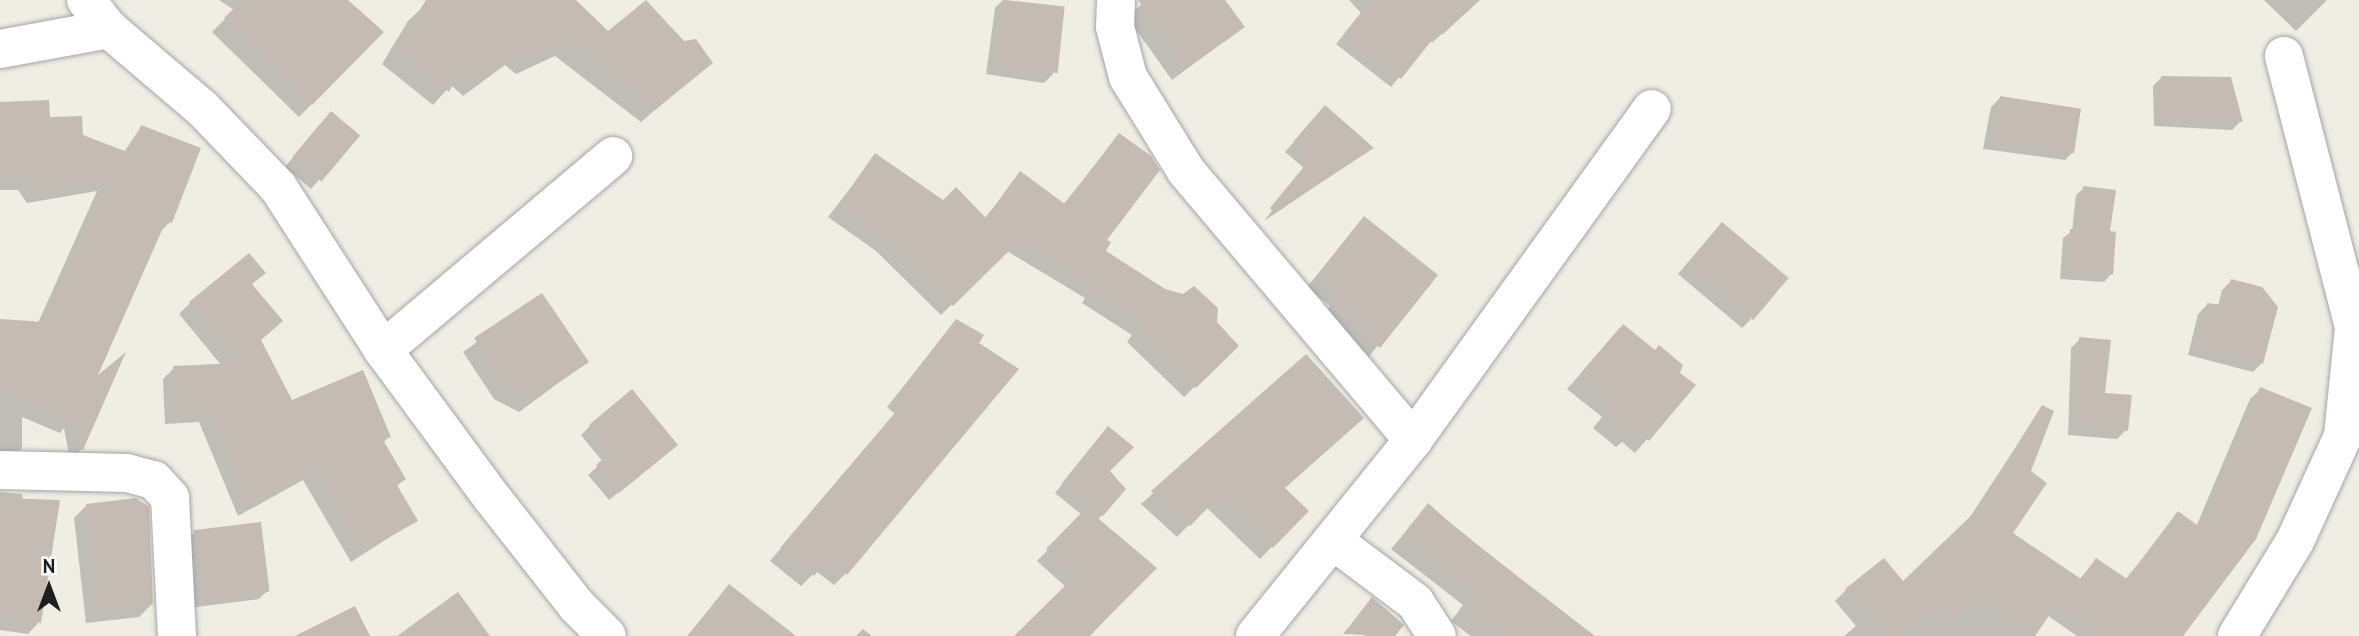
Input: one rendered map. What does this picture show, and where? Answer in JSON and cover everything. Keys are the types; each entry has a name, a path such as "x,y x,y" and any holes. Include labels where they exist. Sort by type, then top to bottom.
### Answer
{"street":[{"path":"1116,0 1115,27 1128,77 1186,171 1413,440"},
{"path":"0,49 97,14 203,109 278,187 383,350 577,606 607,636"},
{"path":"2237,636 2295,541 2343,436 2354,327 2284,56"},
{"path":"1255,636 1335,542 1413,440 1652,109"},
{"path":"383,350 613,156"},
{"path":"0,470 127,473 154,481 170,498 177,636"},
{"path":"1335,542 1415,602 1437,636"}],"building":[{"path":"243,0 348,0 384,32 312,105 224,18"},
{"path":"426,0 576,0 608,31 646,0 684,41 696,39 713,63 657,108 571,42 532,60 521,51 479,83 462,68 449,92 396,48"},
{"path":"1003,0 1065,6 1058,73 996,67"},
{"path":"1138,0 1225,0 1245,27 1186,69"},
{"path":"1371,0 1480,0 1442,35 1439,31 1401,79 1344,34"},
{"path":"2161,76 2231,77 2243,122 2162,118"},
{"path":"2000,96 2081,109 2074,153 1993,140"},
{"path":"49,100 50,117 82,116 83,135 130,153 141,125 201,148 172,223 166,221 98,375 126,352 83,450 79,450 75,416 72,423 47,416 50,413 0,392 0,319 44,322 107,181 38,193 29,179 0,180 0,102"},
{"path":"1325,105 1374,148 1274,213 1270,208 1311,158 1293,142"},
{"path":"331,111 360,135 322,181 292,157"},
{"path":"1119,133 1151,156 1160,170 1107,240 1111,242 1106,251 1165,289 1183,294 1194,286 1218,308 1217,322 1239,346 1196,388 1136,330 1142,323 1092,291 1095,287 1019,241 953,306 887,240 838,206 875,153 943,200 956,187 986,218 1020,171 1065,204"},
{"path":"2083,186 2116,190 2110,231 2116,232 2113,275 2067,272 2070,229 2078,229"},
{"path":"1364,216 1438,275 1380,348 1330,308 1342,293 1318,274"},
{"path":"1722,222 1789,278 1753,320 1687,264"},
{"path":"249,253 266,273 252,284 283,321 261,340 292,400 363,370 391,437 383,440 406,479 397,485 418,521 363,552 315,470 249,507 210,412 175,413 173,366 239,363 189,302"},
{"path":"2231,279 2262,287 2278,307 2263,364 2196,346 2207,303 2223,305"},
{"path":"542,293 589,362 533,400 507,387 474,338"},
{"path":"956,319 984,335 979,343 1019,369 847,575 828,559 814,576 780,548 905,401 897,395"},
{"path":"1623,324 1655,350 1659,345 1683,365 1680,373 1696,385 1649,441 1635,430 1630,436 1605,414 1613,404 1579,375"},
{"path":"2079,337 2111,340 2105,393 2132,395 2128,431 2076,426"},
{"path":"1306,354 1364,418 1285,488 1309,511 1273,548 1219,496 1190,526 1151,491"},
{"path":"2260,387 2312,408 2256,539 2183,636 2103,636 2057,604 2035,636 2027,636 1977,601 1951,625 1937,610 1904,636 1883,636 1845,589 1884,558 1903,581 1976,511 2042,405 2054,411 2031,471 2047,483 2013,533 2081,579 2096,558 2127,579 2178,511 2201,528"},
{"path":"632,389 678,445 619,493 596,465 611,452 589,425"},
{"path":"1108,426 1134,447 1110,471 1126,489 1103,516 1062,483"},
{"path":"0,498 60,500 41,623 0,617"},
{"path":"136,498 149,507 153,604 99,611 86,504"},
{"path":"1428,503 1459,531 1595,636 1498,636 1462,608 1473,593 1402,536"},
{"path":"1086,508 1157,568 1089,636 1014,636 1076,575 1046,549"},
{"path":"261,522 270,591 202,600 194,530"},
{"path":"729,584 796,636 688,636"},
{"path":"458,592 490,636 397,636"},
{"path":"1372,597 1404,625 1395,636 1365,636 1351,624"},
{"path":"355,606 370,636 295,636"}]}
